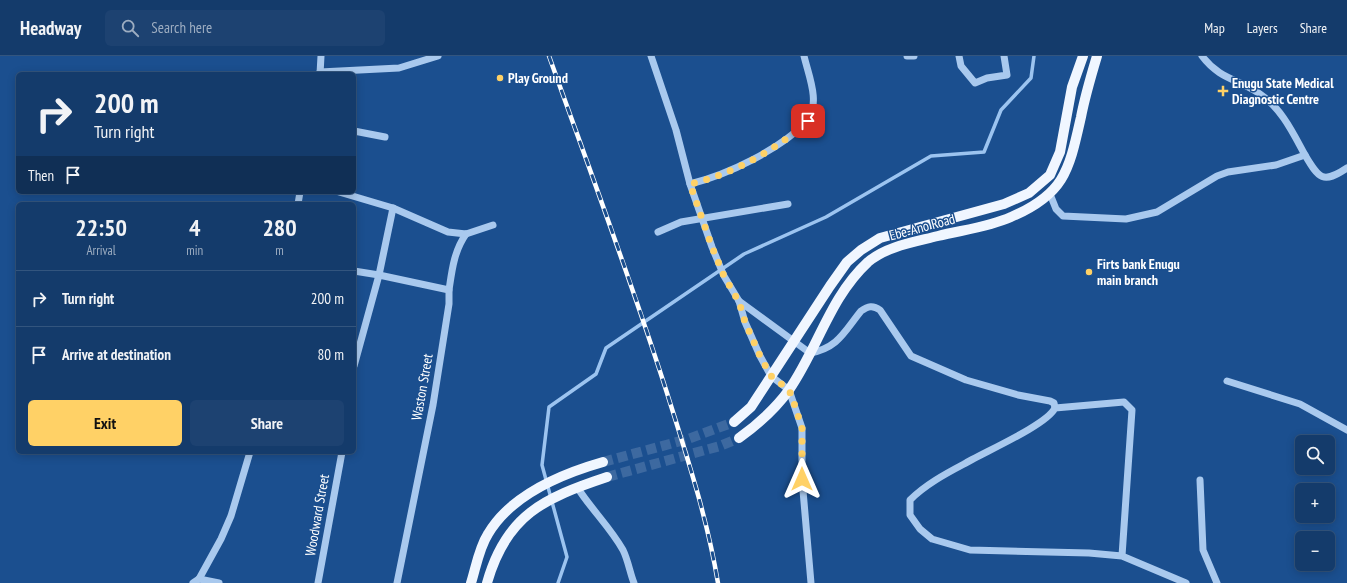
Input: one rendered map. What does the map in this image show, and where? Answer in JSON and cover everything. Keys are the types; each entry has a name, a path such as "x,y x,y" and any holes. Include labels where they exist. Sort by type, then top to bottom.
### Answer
{"main road":[{"name":"Ebe-Ano Road","path":"734,422 751,407 846,262 872,242 880,238 1004,204 1029,193 1050,175 1060,152 1072,87 1083,56"},
{"name":"Ebe-Ano Road","path":"739,438 769,412 789,390 842,292 876,256 896,247 1010,218 1041,202 1050,194 1060,182 1072,158 1086,92 1097,56"},
{"path":"471,583 487,535 504,512 550,482 584,467 603,462"},
{"path":"487,583 495,558 515,526 530,511 577,487 607,477"}],"street":[{"path":"320,72 321,56"},
{"path":"336,72 398,68 438,56"},
{"path":"652,56 676,130 690,184 712,247 724,276 739,302 745,322 754,343 771,376 789,390 802,428 803,485 811,583"},
{"path":"690,184 711,179 742,166 808,121 812,114 814,96 804,56"},
{"path":"907,56 914,56"},
{"path":"959,56 961,66 975,83 987,78 1007,75 1004,56"},
{"path":"1202,56 1220,74 1259,93 1275,106 1314,170 1323,177 1333,177 1347,168"},
{"path":"356,131 385,137"},
{"path":"1050,194 1056,209 1063,216 1126,219 1157,212 1217,176 1228,172 1276,165 1305,155"},
{"path":"346,194 393,208 448,232 466,234 493,225"},
{"path":"658,232 681,222 788,204"},
{"path":"356,359 379,275 393,208"},
{"name":"Waston Street","path":"398,583 412,500 433,405 449,304 448,290 458,246 466,234"},
{"path":"356,271 448,290"},
{"path":"739,302 810,353 827,349 834,345 866,307 875,307 880,310 911,356 966,380 1018,395 1050,401 1054,403 1055,408"},
{"path":"1227,381 1300,404 1347,430"},
{"path":"1055,408 1124,402 1131,407 1122,556"},
{"path":"1055,408 1052,413 1029,429 965,463 917,493 910,500 910,515 920,529 932,539 970,550 1089,553 1122,556 1186,583"},
{"path":"219,583 196,581 221,539 231,516 249,454"},
{"name":"Woodward Street","path":"318,583 342,454"},
{"path":"1200,480 1203,550 1217,583"},
{"path":"577,487 588,504 607,526 624,552 634,583"}],"waterway":[{"path":"558,583 567,557 542,465 549,407 596,374 606,348 744,254 826,217 931,156 984,152 1001,110 1031,78 1034,56"}],"tunnel":[{"path":"603,462 688,439 734,422"},
{"path":"607,477 720,446 739,438"}],"railway":[{"path":"549,56 624,266 667,393 702,511 718,583"}],"place":[{"name":"Play Ground","path":"500,78"},
{"name":"Enugu State Medical Diagnostic Centre","path":"1223,91"},
{"name":"Firts bank Enugu main branch","path":"1089,272"}],"route":[{"path":"802,479 802,428 792,397 789,390 771,376 760,356 745,322 739,302 724,276 712,247 690,184 711,179 742,166 774,146 808,121"}]}
